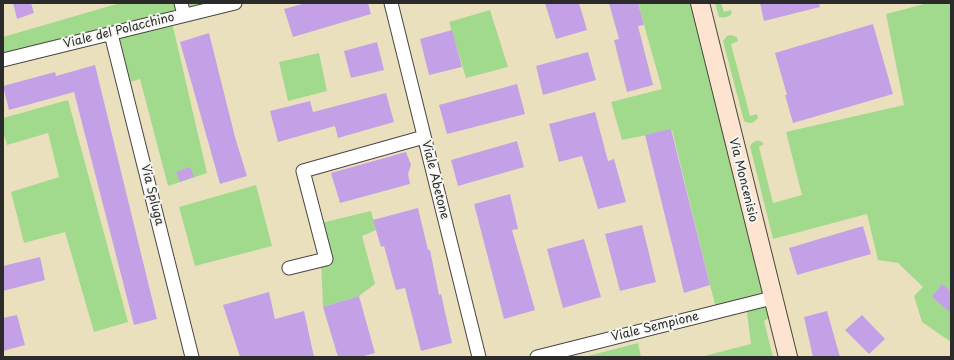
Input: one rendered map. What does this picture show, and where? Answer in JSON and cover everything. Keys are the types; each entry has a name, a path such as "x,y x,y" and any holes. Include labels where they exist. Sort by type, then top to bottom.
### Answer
{"main road":[{"name":"Via Moncenisio","path":"700,3 772,298 788,357"}],"street":[{"name":"Viale del Polacchino","path":"3,60 111,34 182,9 235,3"},
{"name":"Viale Abetone","path":"391,3 479,357"},
{"name":"Via Spluga","path":"111,34 192,357"},
{"path":"289,268 326,259 303,171 424,137"},
{"name":"Viale Sempione","path":"537,357 772,298"}],"green space":[{"path":"120,3 235,3 171,18 207,173 168,186 140,79 124,84 111,34 3,60 3,37"},
{"path":"638,3 700,3 777,313 764,321 773,357 700,357 751,344 746,305 717,312 672,130 622,140 611,102 662,89"},
{"path":"715,3 721,3 724,12 731,10 732,13 723,18 719,17"},
{"path":"928,3 951,3 951,342 922,322 914,296 923,287 898,263 878,260 867,214 773,239 750,146 757,140 764,144 759,147 773,203 802,195 786,132 904,105 886,14"},
{"path":"490,10 508,67 466,78 449,22"},
{"path":"731,35 737,37 738,41 731,44 750,116 757,114 758,118 751,123 744,121 723,41 727,36"},
{"path":"319,53 327,91 288,101 279,62"},
{"path":"68,100 128,322 94,332 65,232 24,243 11,192 59,177 48,133 7,145 3,131 3,118"},
{"path":"256,185 272,246 195,266 179,207"},
{"path":"371,211 376,230 362,236 375,284 359,296 323,307 321,260 317,224"},
{"path":"638,343 641,357 584,357"}],"building":[{"path":"13,3 31,3 34,13 17,19"},
{"path":"306,3 368,3 371,14 293,37 284,9"},
{"path":"545,3 579,3 587,30 556,39"},
{"path":"609,3 638,3 644,25 638,26 653,85 627,92 614,40 619,39"},
{"path":"760,3 819,3 820,7 764,21"},
{"path":"873,24 893,94 793,123 775,53"},
{"path":"452,30 462,67 429,75 420,39"},
{"path":"209,33 235,137 247,176 220,184 180,42"},
{"path":"377,42 384,70 351,78 344,51"},
{"path":"588,52 596,80 543,95 536,66"},
{"path":"95,65 157,319 134,325 74,92 9,110 3,86 55,72 56,76"},
{"path":"517,84 525,114 447,134 439,105"},
{"path":"386,93 394,122 338,138 335,126 278,142 270,111 310,101 313,112"},
{"path":"595,112 608,161 614,159 626,202 598,209 582,156 559,162 549,124"},
{"path":"671,129 710,285 684,293 645,135"},
{"path":"517,141 524,167 458,186 451,160"},
{"path":"406,152 411,165 408,174 410,184 340,203 331,173"},
{"path":"190,167 194,177 180,182 176,172"},
{"path":"510,194 518,229 512,230 535,310 504,319 474,204"},
{"path":"418,208 428,250 430,250 439,295 441,294 452,343 421,351 405,288 396,290 384,246 381,247 373,220"},
{"path":"642,225 656,282 620,291 605,234"},
{"path":"863,226 871,254 797,275 789,248"},
{"path":"584,239 601,297 563,308 547,249"},
{"path":"40,257 45,280 3,291 3,266"},
{"path":"942,284 951,291 951,313 932,297"},
{"path":"269,292 275,319 304,311 314,357 240,357 223,305"},
{"path":"359,296 375,353 360,357 338,357 323,307"},
{"path":"827,311 840,357 813,357 804,317"},
{"path":"17,315 25,345 3,351 3,318"},
{"path":"862,315 885,339 869,354 845,330"}]}
